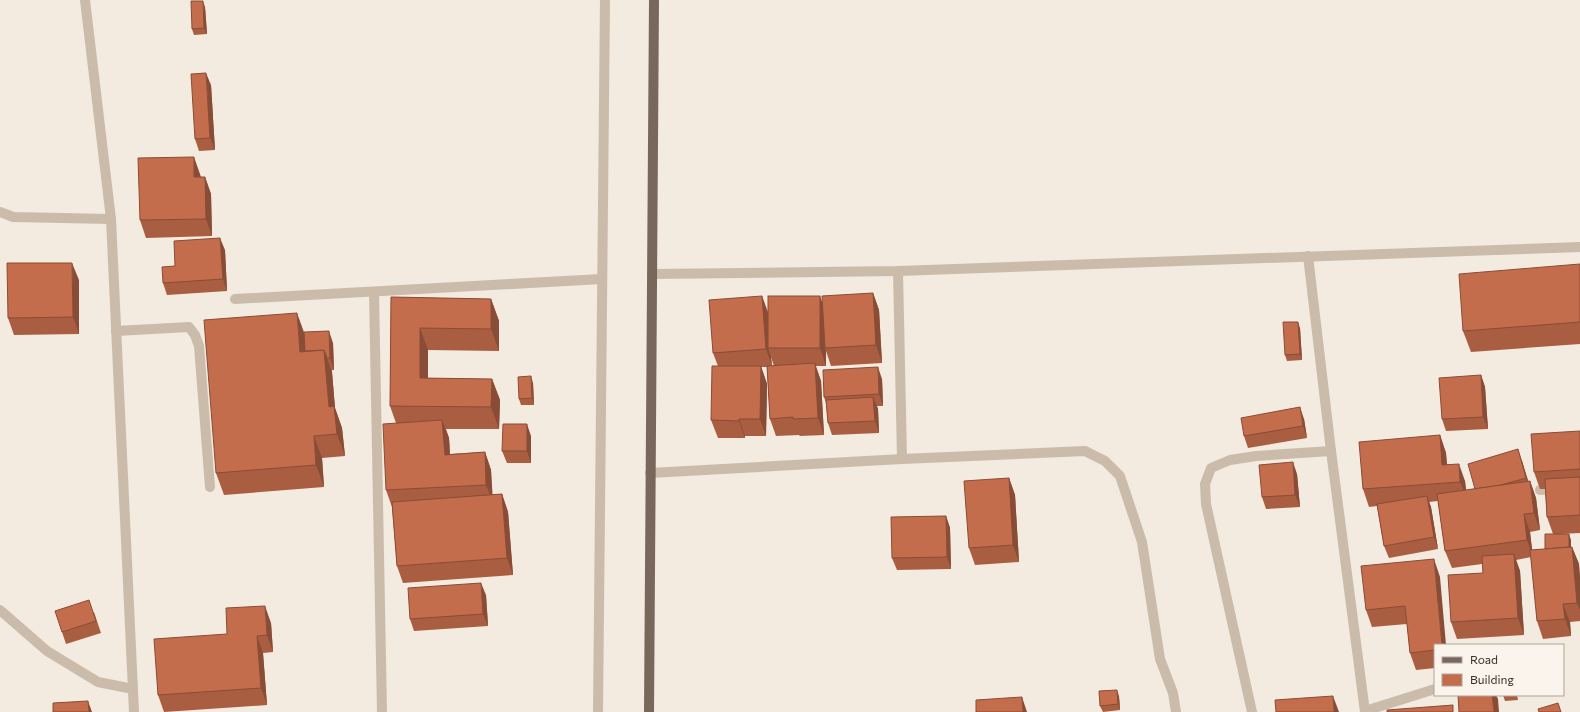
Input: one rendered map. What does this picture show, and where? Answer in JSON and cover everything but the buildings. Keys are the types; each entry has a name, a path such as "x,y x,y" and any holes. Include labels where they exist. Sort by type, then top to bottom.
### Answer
{"main road":[{"path":"649,712 654,0"}],"street":[{"path":"85,0 111,219 134,712"},
{"path":"598,712 605,0"},
{"path":"0,212 13,217 111,219"},
{"path":"652,274 898,271 1580,247"},
{"path":"1308,256 1331,451 1365,711 1434,689"},
{"path":"898,271 902,459"},
{"path":"235,299 602,279"},
{"path":"374,292 382,712"},
{"path":"116,331 189,327 195,335 199,346 210,487"},
{"path":"650,473 902,459 1085,451 1104,461 1120,476 1142,542 1160,659 1173,692 1176,712"},
{"path":"1252,712 1206,504 1205,484 1211,468 1230,460 1256,456 1331,451"},
{"path":"1540,490 1580,487"},
{"path":"0,610 46,651 98,682 133,689"}]}
